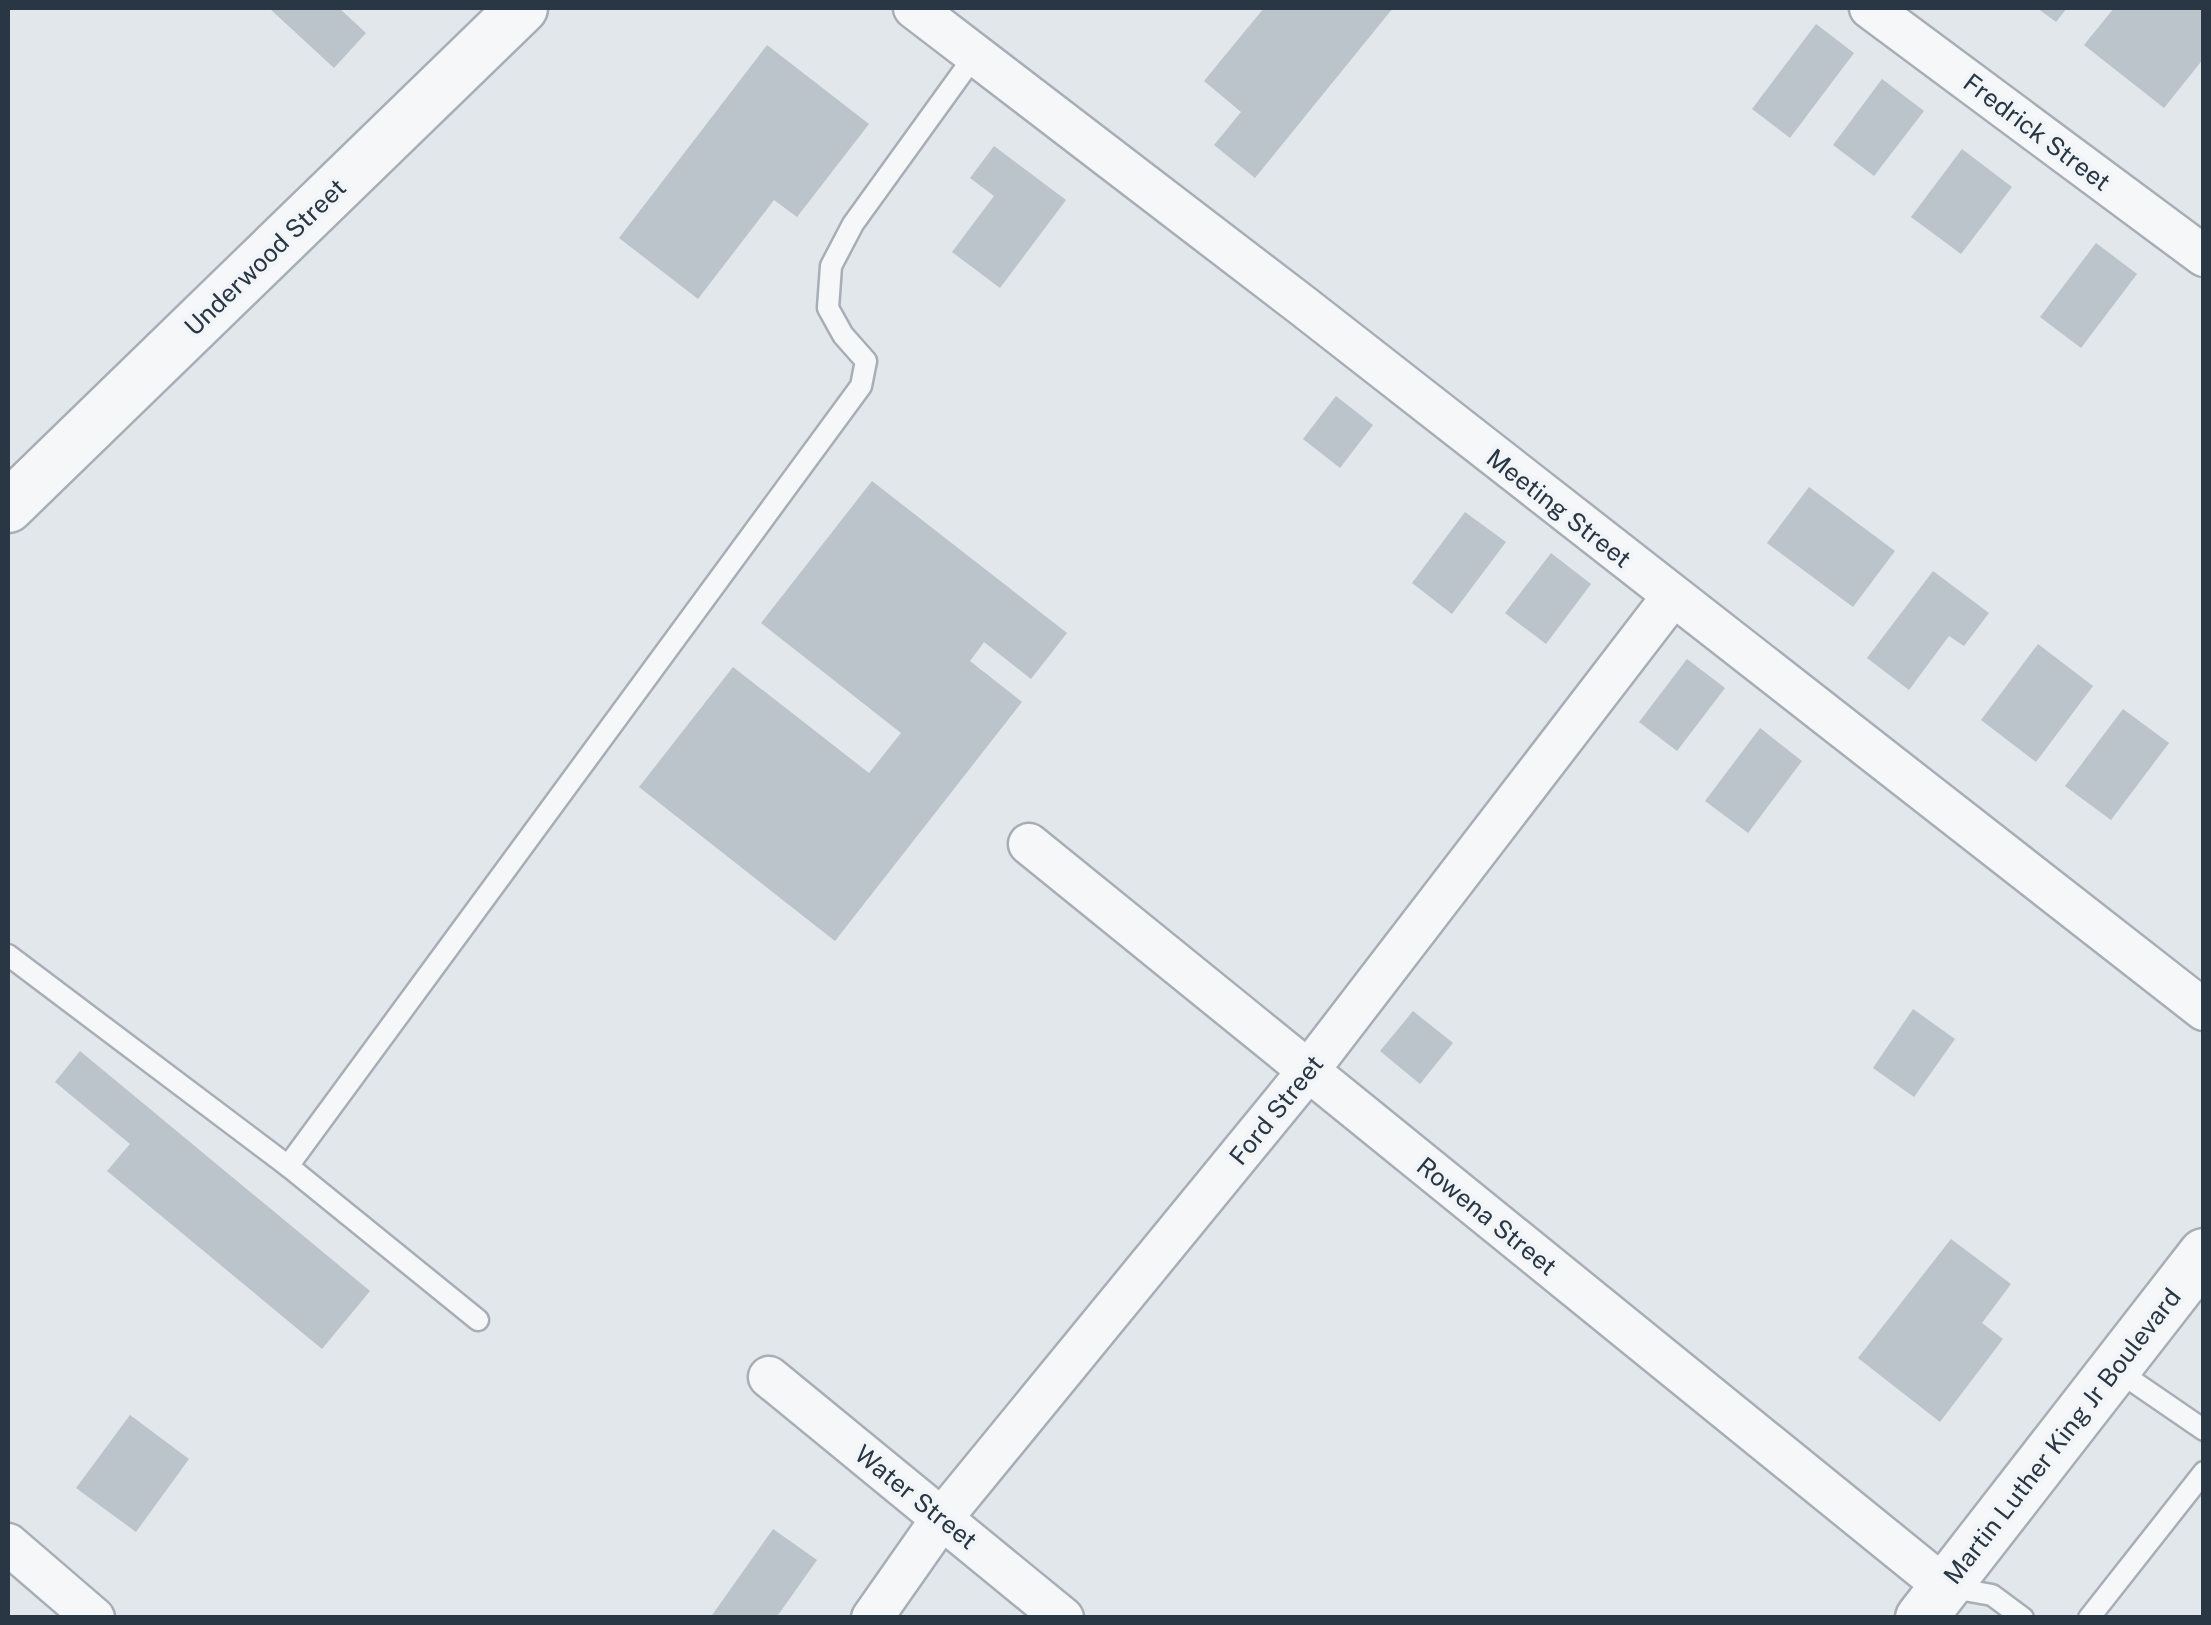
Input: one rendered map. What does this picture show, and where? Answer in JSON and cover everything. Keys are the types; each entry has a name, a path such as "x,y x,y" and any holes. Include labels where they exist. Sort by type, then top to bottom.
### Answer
{"street":[{"name":"Underwood Street","path":"8,508 522,8"},
{"name":"Meeting Street","path":"914,8 2204,1010"},
{"name":"Fredrick Street","path":"1872,8 2204,256"},
{"name":"Ford Street","path":"872,1618 942,1518 1308,1072 1672,597"},
{"name":"Rowena Street","path":"1028,844 1308,1072 1933,1602"},
{"name":"Martin Luther King Jr Boulevard","path":"1933,1602 2204,1254"},
{"name":"Water Street","path":"769,1377 1063,1618"},
{"path":"8,1544 94,1618"}],"lane":[{"path":"288,1166 861,386 866,361 843,335 828,308 831,266 853,224 975,55"},
{"path":"8,954 288,1166 478,1320"},
{"path":"2114,1368 2204,1430"},
{"path":"2090,1618 2204,1472"},
{"path":"1933,1602 1992,1596 2022,1618"}],"building":[{"path":"269,8 339,8 366,33 334,68"},
{"path":"1264,8 1393,8 1255,178 1214,145 1241,112 1204,81"},
{"path":"2037,8 2067,8 2056,22"},
{"path":"2114,8 2204,8 2204,58 2164,108 2084,45"},
{"path":"1816,24 1854,53 1790,138 1752,109"},
{"path":"767,45 869,124 797,217 774,200 698,299 619,238"},
{"path":"1882,79 1924,111 1874,176 1833,145"},
{"path":"994,146 1066,200 1000,288 952,252 994,196 970,178"},
{"path":"1962,149 2012,187 1961,254 1911,217"},
{"path":"2096,243 2137,274 2081,348 2040,317"},
{"path":"1336,396 1373,425 1340,468 1303,439"},
{"path":"872,481 1067,633 1031,679 984,642 970,661 1022,702 835,941 639,787 733,667 869,773 901,733 761,623"},
{"path":"1809,487 1895,551 1853,607 1767,543"},
{"path":"1465,512 1506,542 1452,614 1412,583"},
{"path":"1551,553 1591,584 1546,644 1505,613"},
{"path":"1933,571 1989,613 1964,646 1949,636 1909,690 1867,658"},
{"path":"2038,644 2093,686 2036,762 1981,720"},
{"path":"1687,659 1725,688 1677,751 1639,722"},
{"path":"2123,709 2169,743 2111,820 2065,786"},
{"path":"1760,728 1802,761 1748,833 1705,801"},
{"path":"1913,1009 1955,1039 1914,1097 1873,1068"},
{"path":"1413,1011 1453,1043 1420,1084 1380,1051"},
{"path":"80,1051 370,1291 322,1349 107,1171 130,1144 55,1082"},
{"path":"1951,1239 2011,1284 1982,1323 2003,1339 1940,1422 1858,1358"},
{"path":"130,1415 189,1459 136,1532 76,1488"},
{"path":"773,1529 817,1560 776,1618 710,1618"}]}
